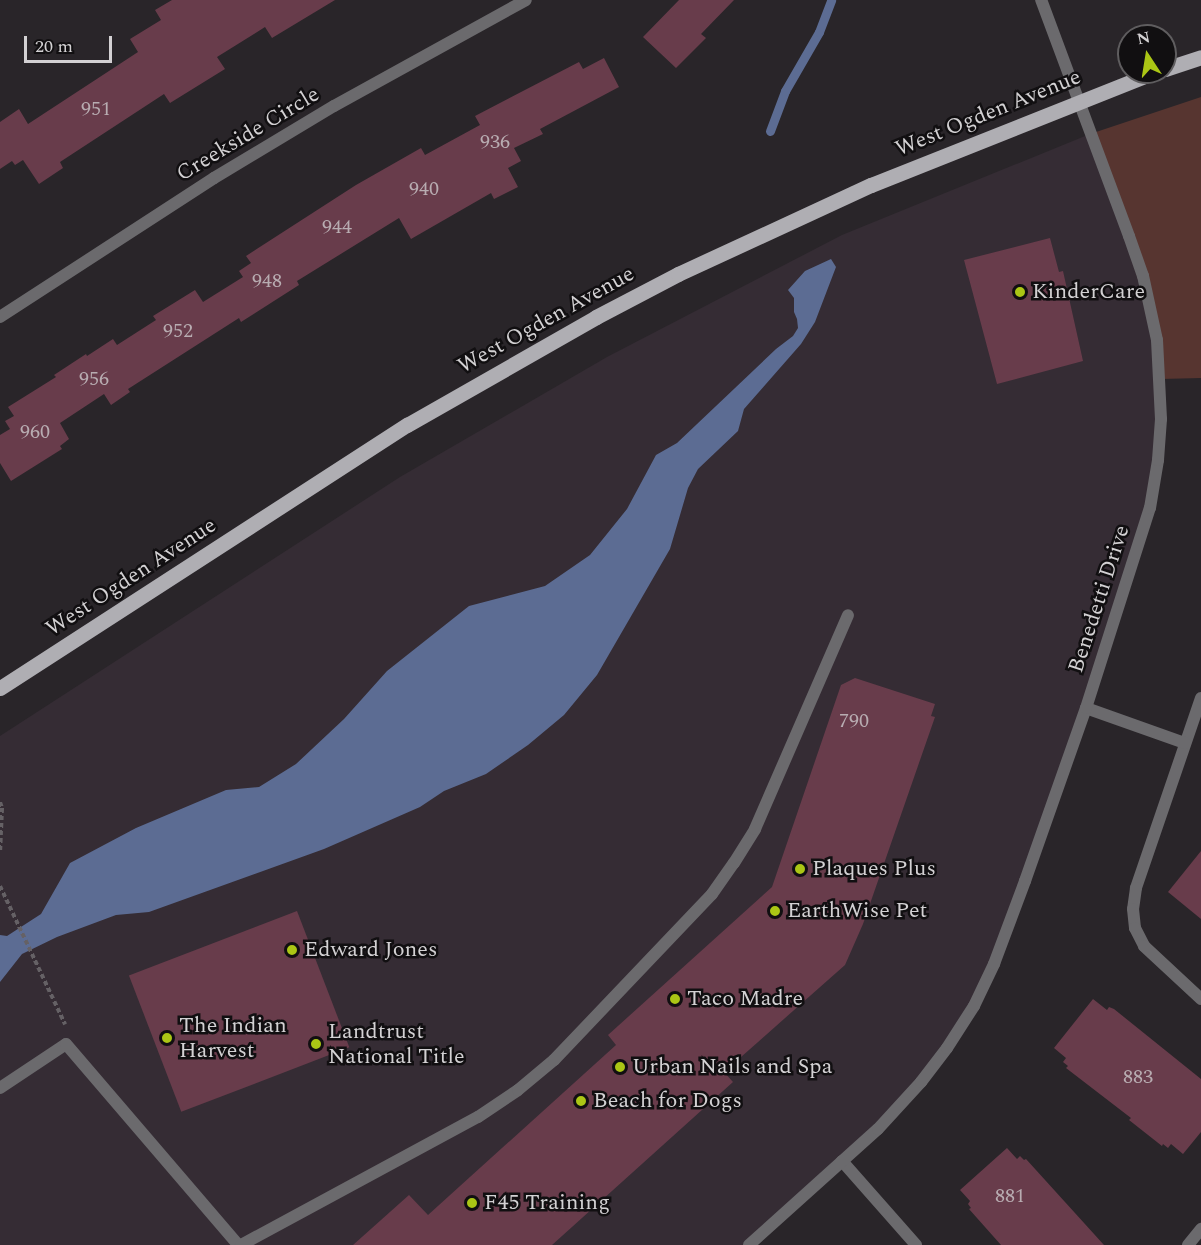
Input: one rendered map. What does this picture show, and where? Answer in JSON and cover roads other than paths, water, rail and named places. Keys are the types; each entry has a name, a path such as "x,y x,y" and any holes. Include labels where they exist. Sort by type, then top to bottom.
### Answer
{"main road":[{"path":"1177,65 1201,57"},
{"name":"West Ogden Avenue","path":"0,688 407,425 585,323 678,274 871,184 1124,84"}],"street":[{"name":"Creekside Circle","path":"0,317 244,160 334,106 526,0"},
{"name":"Benedetti Drive","path":"749,1245 878,1129 921,1082 947,1048 974,1006 994,964 1086,708 1150,508 1158,460 1161,384 1157,340 1143,276 1041,0"},
{"path":"0,1088 66,1044 240,1245 478,1117 518,1090 554,1060 712,894 756,829 848,615"},
{"path":"1201,698 1136,888 1133,909 1135,928 1144,946 1201,999"},
{"path":"1086,708 1185,743"},
{"path":"842,1161 916,1245"},
{"path":"1188,1245 1201,1229"}],"water":[{"path":"831,259 836,267 815,322 801,344 744,409 738,431 698,469 688,488 670,549 597,675 564,715 528,745 486,774 444,791 420,807 324,849 149,912 116,915 57,937 22,954 0,982 0,935 7,936 41,914 70,863 136,828 226,790 259,787 296,764 344,719 387,671 469,606 545,586 590,555 627,509 656,455 677,443 776,349 793,336 798,328 794,312 794,298 788,290 805,271"}],"waterway":[{"path":"770,131 785,91 819,32 831,0"}],"place":[{"name":"KinderCare","path":"1020,292"},
{"name":"Plaques Plus","path":"800,869"},
{"name":"EarthWise Pet","path":"775,911"},
{"name":"Edward Jones","path":"292,950"},
{"name":"Taco Madre","path":"675,999"},
{"name":"The Indian Harvest","path":"167,1038"},
{"name":"Landtrust National Title","path":"316,1044"},
{"name":"Urban Nails and Spa","path":"620,1067"},
{"name":"Beach for Dogs","path":"581,1101"},
{"name":"F45 Training","path":"472,1203"}]}
